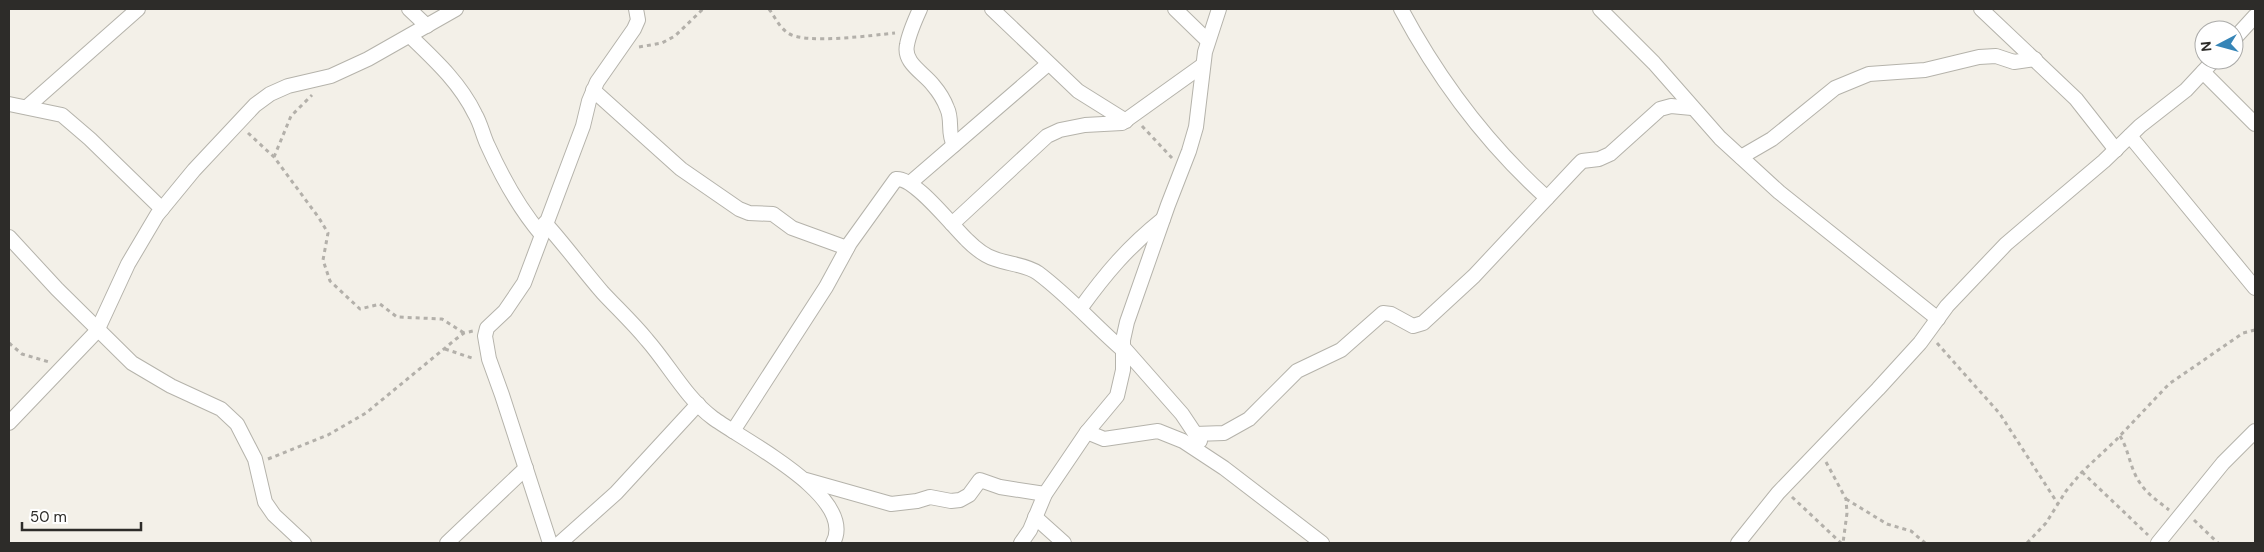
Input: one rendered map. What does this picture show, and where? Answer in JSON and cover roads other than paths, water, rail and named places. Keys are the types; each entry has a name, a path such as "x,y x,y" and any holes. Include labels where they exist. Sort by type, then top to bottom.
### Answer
{"street":[{"path":"27,107 138,9"},
{"path":"409,9 427,26"},
{"path":"9,423 98,331 128,264 162,210 194,170 256,105 270,94 288,86 321,78 368,59 456,9"},
{"path":"550,543 491,365 485,344 487,328 505,311 524,283 543,229 569,166 593,90 634,29 638,20 636,9"},
{"path":"920,9 906,46 907,54 916,69 933,84 947,107 950,116 950,137 954,145"},
{"path":"992,9 1048,64 1091,101 1130,119"},
{"path":"1176,9 1208,41"},
{"path":"1021,543 1035,518 1045,494 1087,432 1117,396 1123,370 1123,349 1127,322 1163,219 1183,169 1196,127 1203,65 1218,9"},
{"path":"1401,9 1446,82 1478,127 1511,165 1547,198"},
{"path":"1600,9 1654,63 1692,108 1779,192 1819,222 1874,270 1938,319"},
{"path":"1980,9 2076,99 2116,150"},
{"path":"2244,28 2255,16"},
{"path":"410,36 449,74 464,94 476,115 487,146 530,221 543,229 647,339 698,404 733,431 804,480 826,501 836,520 837,529 833,543"},
{"path":"1741,157 1772,139 1835,88 1870,74 1925,70 1979,57 1996,56 2014,62 2035,60"},
{"path":"910,184 1048,64"},
{"path":"952,224 1047,136 1060,130 1085,125 1122,123 1203,65"},
{"path":"1738,543 1758,515 1782,488 1872,396 1927,334 1947,306 2006,244 2186,90 2203,72 2255,124"},
{"path":"593,90 681,169 739,209 749,213 772,214 792,228 847,248"},
{"path":"9,104 62,115 90,139 162,210"},
{"path":"1195,434 1224,433 1249,419 1297,371 1341,350 1383,314 1391,314 1413,326 1423,324 1467,283 1547,198 1561,180 1582,161 1599,159 1610,154 1660,109 1671,106 1692,108"},
{"path":"2130,136 2255,288"},
{"path":"733,431 826,287 847,248 893,181 899,178 910,184 982,253 992,259 1038,273 1080,309 1123,349 1182,414 1213,460"},
{"path":"1080,309 1106,274 1133,243 1163,219"},
{"path":"9,236 98,331 132,363 171,386 221,410 237,424 256,464 265,502 274,514 304,543"},
{"path":"560,543 604,505 698,404"},
{"path":"1087,432 1104,439 1158,431 1183,441 1213,460 1276,506 1322,543"},
{"path":"2154,540 2180,516 2223,463 2255,431"},
{"path":"447,543 526,468"},
{"path":"804,480 830,486 885,504 917,501 930,497 960,500 971,493 977,481 984,479 1000,487 1045,494"},
{"path":"1035,518 1064,543"}]}
